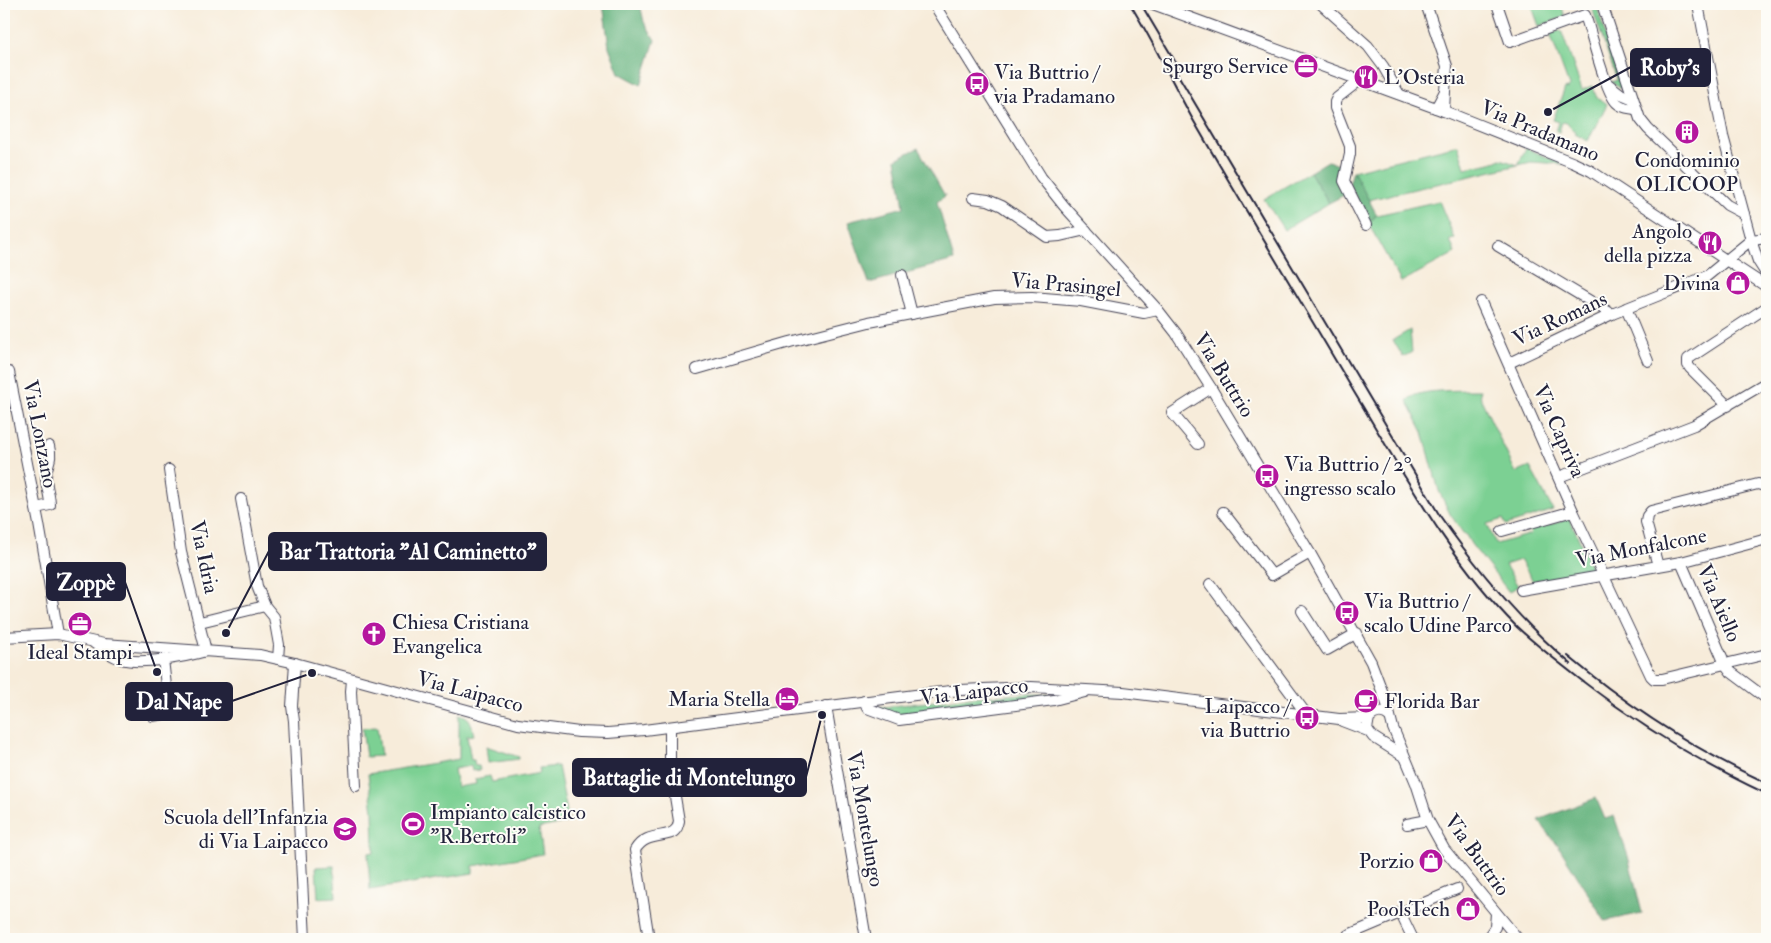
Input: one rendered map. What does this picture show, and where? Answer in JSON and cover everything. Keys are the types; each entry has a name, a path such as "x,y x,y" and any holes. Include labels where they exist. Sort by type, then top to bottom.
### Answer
{"street":[{"name":"Via Buttrio","path":"934,4 1041,177 1158,310 1176,333 1211,388 1357,634 1385,696 1393,728 1428,820 1444,849 1518,939"},
{"name":"Via Pradamano","path":"1153,4 1440,109 1574,162 1591,171 1767,287"},
{"path":"1321,4 1368,46 1383,66 1399,94"},
{"path":"1426,4 1447,66 1445,91 1440,109"},
{"path":"1497,4 1510,42 1585,15 1607,84 1634,104"},
{"path":"1602,4 1640,119 1648,130 1727,205 1744,214"},
{"path":"1698,4 1718,115 1751,240 1758,261 1767,275"},
{"path":"1360,80 1336,99 1335,108 1350,146 1344,181 1366,225"},
{"path":"973,198 988,200 1002,206 1047,237 1086,230"},
{"path":"1751,240 1767,238"},
{"name":"Via Romans","path":"1509,363 1612,314 1696,282 1727,261 1751,240"},
{"path":"1498,246 1612,314"},
{"path":"902,276 912,314"},
{"name":"Via Prasingel","path":"697,369 790,342 877,320 966,302 1005,297 1032,297 1081,302 1144,313 1158,310"},
{"name":"Via Capriva","path":"1481,302 1573,511 1649,674 1654,679 1662,679 1724,664"},
{"path":"1728,406 1690,368 1688,362 1692,355 1767,307"},
{"name":"Via Romans","path":"1626,308 1648,361"},
{"name":"Via Lonzano","path":"4,373 9,372 36,508 58,634"},
{"path":"1559,478 1694,425 1767,382"},
{"path":"1198,444 1172,413 1211,388"},
{"name":"Via Lonzano","path":"36,508 50,505 46,476 51,456 49,446"},
{"name":"Via Idria","path":"169,470 182,552 206,651"},
{"path":"1658,566 1646,522 1646,516 1651,511 1755,485 1764,486 1767,489"},
{"path":"241,499 257,586 265,606 274,617 279,645 278,659"},
{"path":"1502,531 1573,511"},
{"path":"1223,512 1272,575 1310,553"},
{"name":"Via Monfalcone","path":"1521,590 1681,562 1767,539"},
{"name":"Via Aiello","path":"1681,562 1724,664 1731,672 1767,699"},
{"path":"1210,584 1307,715"},
{"path":"200,622 265,606"},
{"path":"1302,611 1326,650 1357,634"},
{"name":"Via Laipacco","path":"4,637 58,634 93,642 260,655 508,722 550,730 608,733 670,727 864,701 1000,687 1093,690 1339,719 1374,715"},
{"name":"Via Laipacco","path":"93,642 107,653 127,660 191,656 206,651"},
{"path":"1724,664 1767,654"},
{"path":"153,716 169,713 163,659"},
{"path":"295,663 292,706 305,939"},
{"path":"352,680 356,786"},
{"name":"Via Laipacco","path":"864,701 867,708 899,720 1054,700 1093,690"},
{"path":"1385,696 1367,724 1368,731 1405,758"},
{"name":"Via Montelungo","path":"826,706 866,939"},
{"path":"1374,715 1384,713 1390,717"},
{"name":"Via Laipacco","path":"1339,719 1368,731"},
{"path":"649,939 635,850 647,838 671,833 676,829 679,821 672,781 669,745 670,727"},
{"path":"1376,738 1388,736 1393,728"},
{"path":"1407,824 1428,820"},
{"path":"1348,935 1457,889"},
{"path":"1400,912 1413,939"},
{"path":"1493,937 1496,913"},
{"path":"1493,937 1507,926"},
{"path":"1493,937 1512,939"}],"green space":[{"path":"603,4 640,4 644,22 655,40 641,85 619,73 609,47"},
{"path":"1531,4 1561,4 1565,17 1539,26"},
{"path":"1592,4 1596,4 1622,89 1611,82 1617,80"},
{"path":"1561,30 1582,90 1592,86 1597,98 1607,104 1588,141 1575,134 1576,131 1567,123 1562,122 1559,132 1556,131 1559,122 1553,120 1565,88 1568,89 1569,86 1550,34"},
{"path":"1458,145 1465,168 1488,164 1501,159 1518,165 1526,148 1563,164 1531,162 1368,200 1353,171"},
{"path":"918,148 945,196 937,202 954,260 869,283 848,222 904,207 896,159"},
{"path":"1328,161 1344,167 1346,194 1329,203 1310,172"},
{"path":"1353,171 1377,215 1368,223 1349,184"},
{"path":"1310,172 1329,203 1284,230 1264,199"},
{"path":"1439,201 1455,239 1450,240 1455,253 1401,282 1368,223 1377,215"},
{"path":"1410,330 1412,352 1403,357 1393,340"},
{"path":"1480,390 1481,399 1516,473 1530,467 1553,510 1506,525 1503,519 1487,524 1496,544 1531,534 1529,530 1570,519 1593,571 1533,581 1520,560 1505,565 1518,586 1509,592 1450,514 1439,491 1423,432 1407,401 1418,394"},
{"path":"1028,694 1059,695 898,715 874,708 972,697"},
{"path":"459,714 469,719 471,724 474,735 467,736 471,760 474,760 475,766 479,766 480,770 472,771 471,766 454,769 457,787 476,784 475,779 490,776 492,782 540,773 539,768 558,766 569,822 539,828 543,854 473,866 473,873 370,890 368,853 374,852 373,811 368,774 459,759"},
{"path":"377,727 381,756 366,757 362,728"},
{"path":"486,746 519,757 519,759 488,763"},
{"path":"1596,798 1605,819 1614,816 1628,856 1642,913 1605,921 1559,847 1538,820"},
{"path":"334,866 336,897 318,898 316,867"}],"railway":[{"path":"1130,4 1192,118 1391,453 1448,544 1492,601 1532,641 1603,697 1648,728 1694,756 1767,794"},
{"path":"1141,4 1179,68"},
{"path":"1171,63 1440,516 1469,556 1517,613 1571,664"},
{"path":"1568,656 1615,693 1688,742 1767,783"}],"place":[{"name":"Spurgo Service","path":"1306,66"},
{"name":"L'Osteria","path":"1366,77"},
{"name":"Via Buttrio / via Pradamano","path":"977,84"},
{"name":"Roby's","path":"1548,112"},
{"name":"Condominio OLICOOP","path":"1687,132"},
{"name":"Angolo della pizza","path":"1710,243"},
{"name":"Divina","path":"1738,283"},
{"name":"Via Buttrio / 2° ingresso scalo","path":"1267,476"},
{"name":"Via Buttrio / scalo Udine Parco","path":"1347,613"},
{"name":"Ideal Stampi","path":"80,624"},
{"name":"Bar Trattoria \"Al Caminetto\"","path":"226,633"},
{"name":"Chiesa Cristiana Evangelica","path":"374,634"},
{"name":"Zoppè","path":"157,672"},
{"name":"Dal Nape","path":"312,673"},
{"name":"Maria Stella","path":"787,699"},
{"name":"Florida Bar","path":"1366,701"},
{"name":"Battaglie di Montelungo","path":"822,715"},
{"name":"Laipacco / via Buttrio","path":"1307,718"},
{"name":"Impianto calcistico \"R.Bertoli\"","path":"413,824"},
{"name":"Scuola dell'Infanzia di Via Laipacco","path":"345,829"},
{"name":"Porzio","path":"1431,861"},
{"name":"PoolsTech","path":"1468,909"}]}
